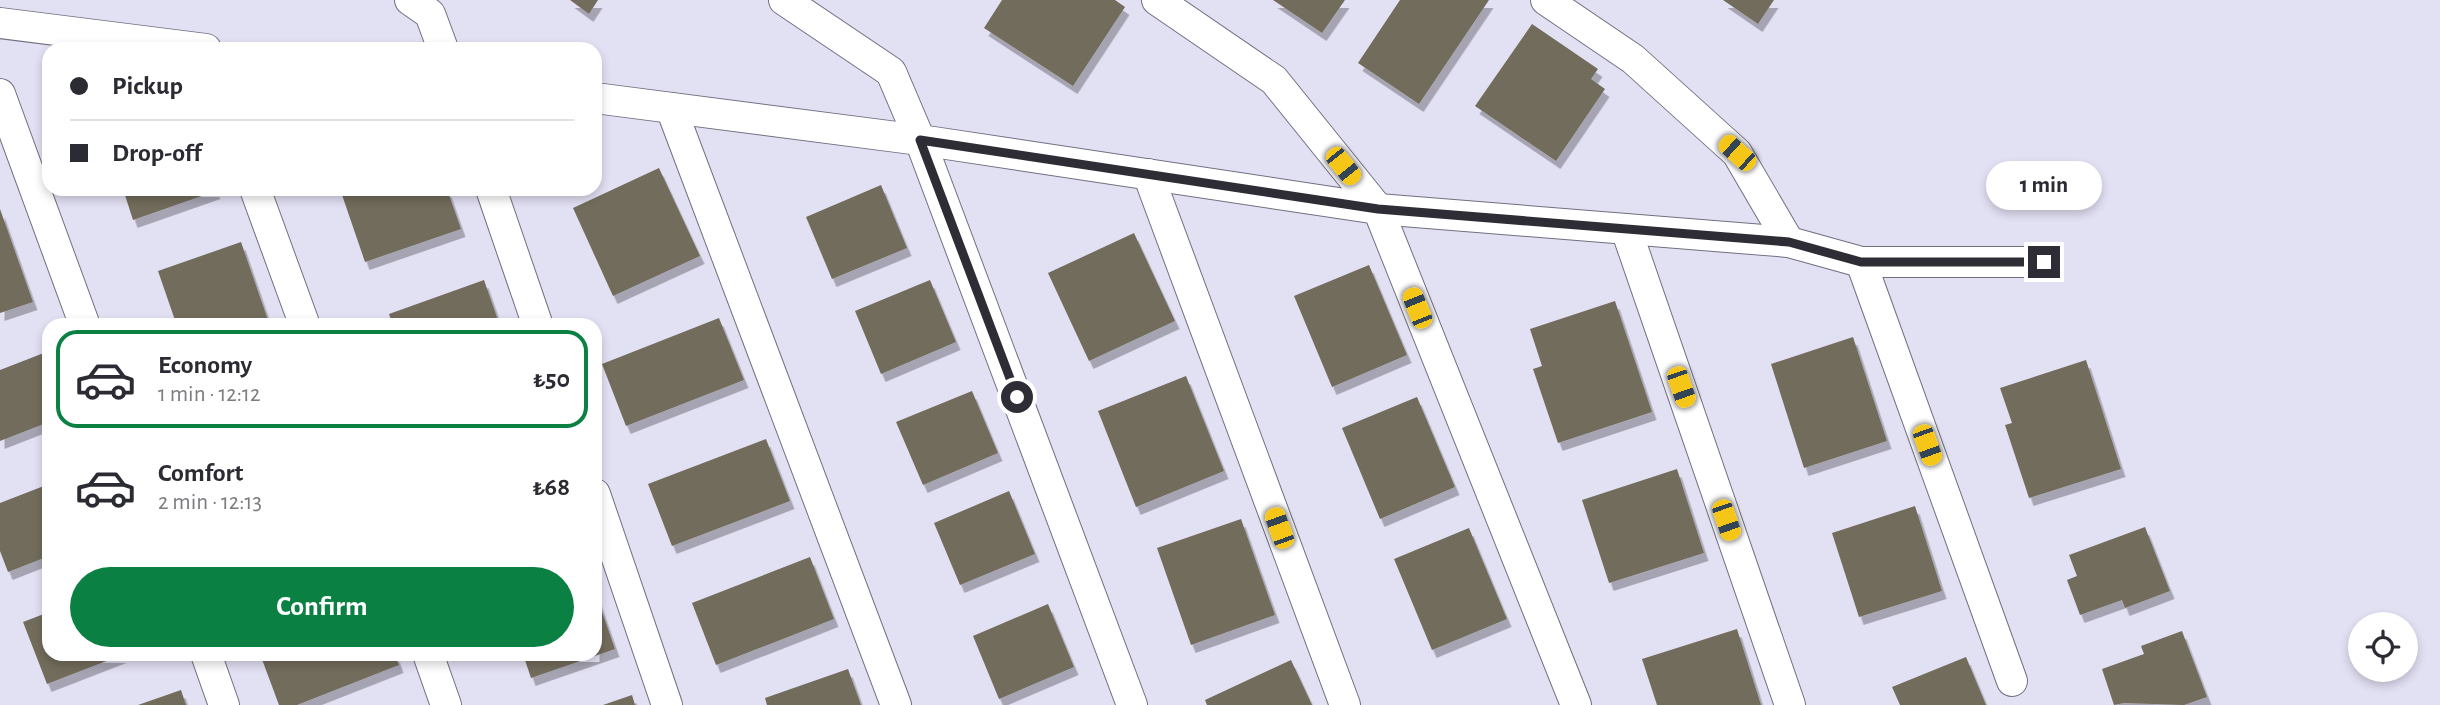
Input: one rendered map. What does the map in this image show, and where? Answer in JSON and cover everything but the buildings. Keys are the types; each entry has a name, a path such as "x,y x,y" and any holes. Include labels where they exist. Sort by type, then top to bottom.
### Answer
{"street":[{"path":"410,0 430,14 440,42"},
{"path":"784,0 891,72 920,140 1132,705"},
{"path":"1157,0 1275,80 1378,209 1576,705"},
{"path":"1546,0 1633,59 1737,153 1789,242"},
{"path":"0,23 149,42"},
{"path":"0,94 82,318"},
{"path":"602,99 920,140 1378,209 1789,242 1861,262 2044,262"},
{"path":"671,108 896,705"},
{"path":"1149,174 1345,705"},
{"path":"258,196 302,318"},
{"path":"493,196 535,318"},
{"path":"1626,229 1790,705"},
{"path":"1861,262 2012,681"},
{"path":"602,515 667,705"},
{"path":"208,661 224,705"},
{"path":"430,661 446,705"}],"route":[{"path":"1017,397 920,140 1378,209 1789,242 1861,262 2044,262"}]}
